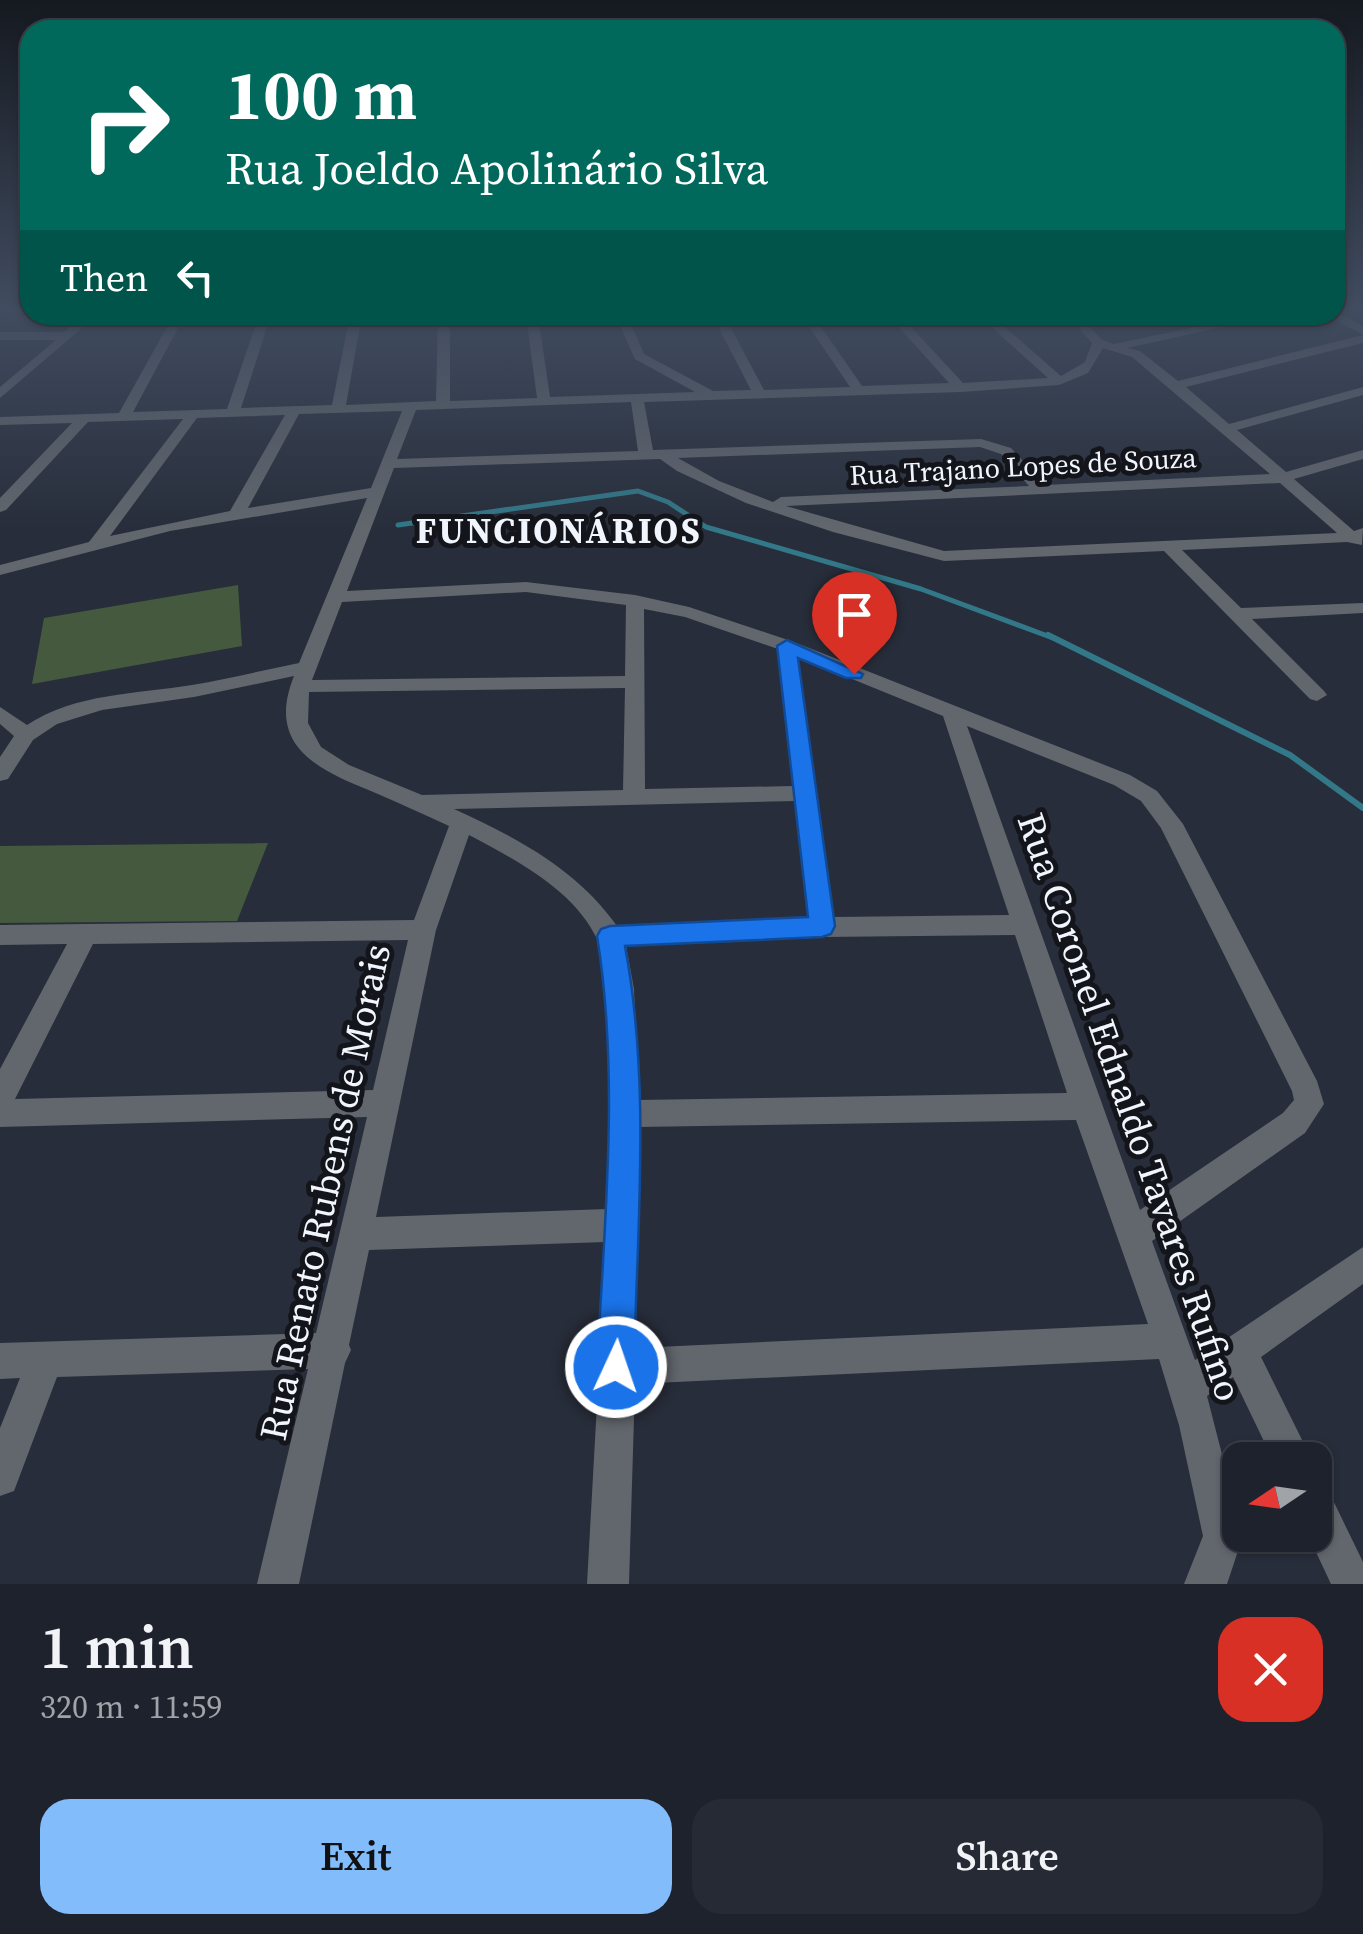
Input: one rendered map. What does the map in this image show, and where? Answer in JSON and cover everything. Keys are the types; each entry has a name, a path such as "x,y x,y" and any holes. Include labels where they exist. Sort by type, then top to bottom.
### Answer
{"street":[{"path":"122,419 141,384"},
{"path":"232,415 242,384"},
{"path":"338,412 343,384"},
{"path":"443,384 443,406"},
{"path":"541,384 544,403"},
{"path":"690,384 712,396"},
{"path":"755,384 760,394"},
{"path":"855,384 859,390"},
{"path":"957,384 961,388"},
{"path":"0,422 1018,384"},
{"path":"1176,385 1180,384"},
{"path":"1176,385 1359,539"},
{"path":"1224,429 1363,391"},
{"path":"637,400 654,453 688,474 886,544 944,556 1359,539"},
{"path":"410,408 303,676 295,718 303,741 317,756 463,820 540,865 579,900 610,936 620,996 625,1114 608,1584"},
{"path":"237,513 293,413"},
{"path":"97,542 191,416"},
{"path":"0,506 82,420"},
{"path":"389,464 974,442 1006,452 1042,491"},
{"name":"Rua Trajano Lopes de Souza","path":"766,503 1284,478 1363,454"},
{"path":"0,570 97,542 237,513 378,491"},
{"path":"1170,546 1317,695"},
{"path":"333,597 526,586 635,600 689,612 787,646 953,716 1103,772 1148,796 1171,824 1307,1090 1309,1104 1294,1124 1135,1233"},
{"path":"634,796 635,600"},
{"path":"1237,614 1363,608"},
{"path":"787,646 822,926"},
{"path":"0,774 26,735 50,719 100,704 303,676 632,682"},
{"path":"0,714 26,735"},
{"name":"Rua Coronel Ednaldo Tavares Rufino","path":"953,716 1187,1388 1224,1536 1206,1584"},
{"path":"416,802 803,792"},
{"name":"Rua Renato Rubens de Morais","path":"278,1584 423,930 463,820"},
{"path":"610,936 822,926 1027,925"},
{"path":"0,935 423,930"},
{"path":"0,1098 84,934"},
{"path":"0,1113 385,1103"},
{"path":"625,1114 1086,1106"},
{"path":"356,1234 622,1226"},
{"path":"1187,1388 1363,1264"},
{"path":"616,1367 1171,1341"},
{"path":"0,1362 332,1350"},
{"path":"1239,1352 1283,1442"},
{"path":"0,1477 45,1360"},
{"path":"1332,1542 1352,1584"}],"green space":[{"path":"238,585 242,646 32,684 44,618"},
{"path":"268,843 237,921 0,923 0,846"}],"waterway":[{"path":"398,525 638,491 668,502 706,527 921,589 1053,638"},
{"path":"1048,635 1290,755 1363,808"}],"district":[{"name":"FUNCIONÁRIOS","path":"559,531"}],"route":[{"path":"616,1367 625,1114 620,996 610,936 822,926 787,646 854,674"}]}
